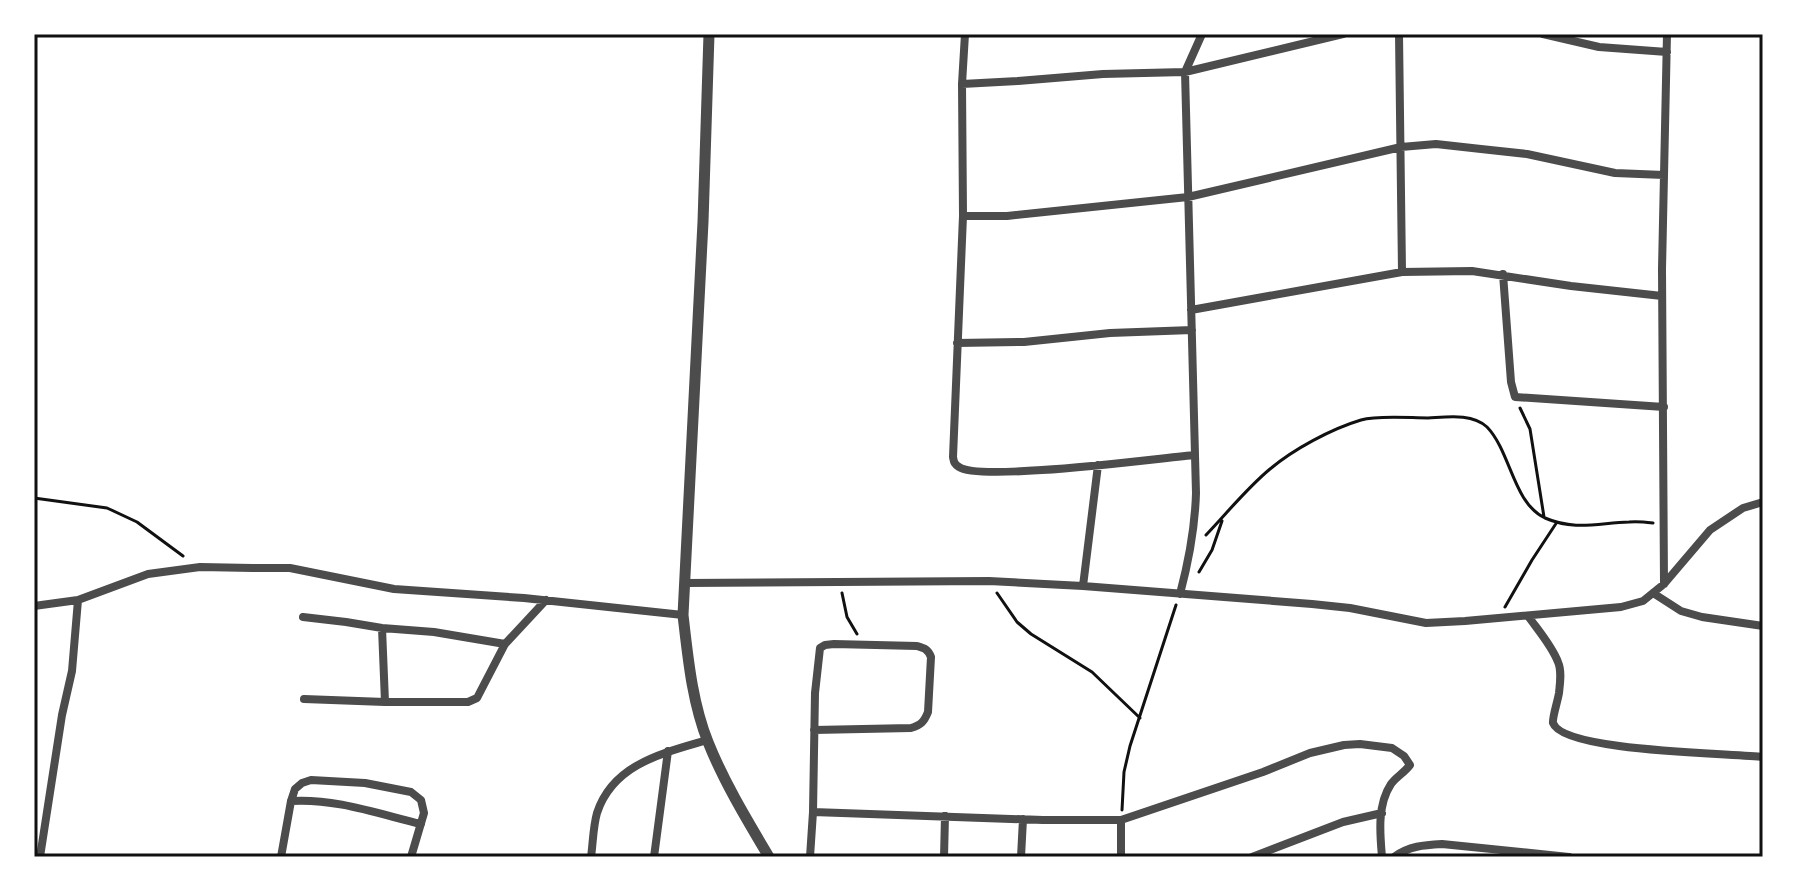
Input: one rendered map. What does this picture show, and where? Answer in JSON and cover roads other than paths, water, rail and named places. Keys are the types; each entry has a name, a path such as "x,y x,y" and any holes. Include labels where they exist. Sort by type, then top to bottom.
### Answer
{"street":[{"path":"709,34 703,222 683,615 689,673 707,740 769,857"},
{"path":"965,34 955,464 961,469 985,472 1195,455"},
{"path":"1180,594 1195,523 1185,72 1202,34"},
{"path":"962,84 1103,74 1185,72 1343,34"},
{"path":"1399,34 1402,272"},
{"path":"1543,34 1599,47 1667,52"},
{"path":"1664,584 1662,296 1667,34"},
{"path":"963,216 1007,216 1188,197 1401,147 1436,144 1527,154 1615,173 1664,175"},
{"path":"1191,310 1402,272 1472,271 1662,296"},
{"path":"1503,274 1511,382 1515,397 1664,407"},
{"path":"957,343 1024,342 1110,333 1192,330"},
{"path":"1083,586 1098,465"},
{"path":"685,583 989,581 1350,608 1426,623 1528,616 1621,607 1643,601 1664,584 1710,530 1743,508 1763,502"},
{"path":"34,606 78,600 148,574 200,567 290,568 394,589 546,600 683,615"},
{"path":"1653,593 1681,611 1763,626"},
{"path":"40,857 72,671 78,600"},
{"path":"304,699 468,702 477,698 505,644 546,600"},
{"path":"1528,616 1560,665 1558,701 1552,720 1561,730 1582,740 1638,749 1763,757"},
{"path":"303,617 434,632 505,644"},
{"path":"382,628 385,702"},
{"path":"810,857 815,693 820,648 829,644 869,644 917,646 929,652 928,712 919,726 814,730"},
{"path":"591,857 597,813 611,787 627,770 668,751 707,740"},
{"path":"813,812 1121,820 1310,753 1360,744 1392,748 1404,756 1410,765 1389,786 1384,800 1382,857"},
{"path":"654,857 668,751"},
{"path":"281,857 295,789 311,780 365,783 411,792 421,800 424,813 411,857"},
{"path":"291,801 345,806 421,824"},
{"path":"1252,857 1343,822 1382,813"},
{"path":"944,857 945,816"},
{"path":"1021,857 1023,819"},
{"path":"1121,820 1121,857"},
{"path":"1394,857 1421,845 1442,844 1569,857"}]}
